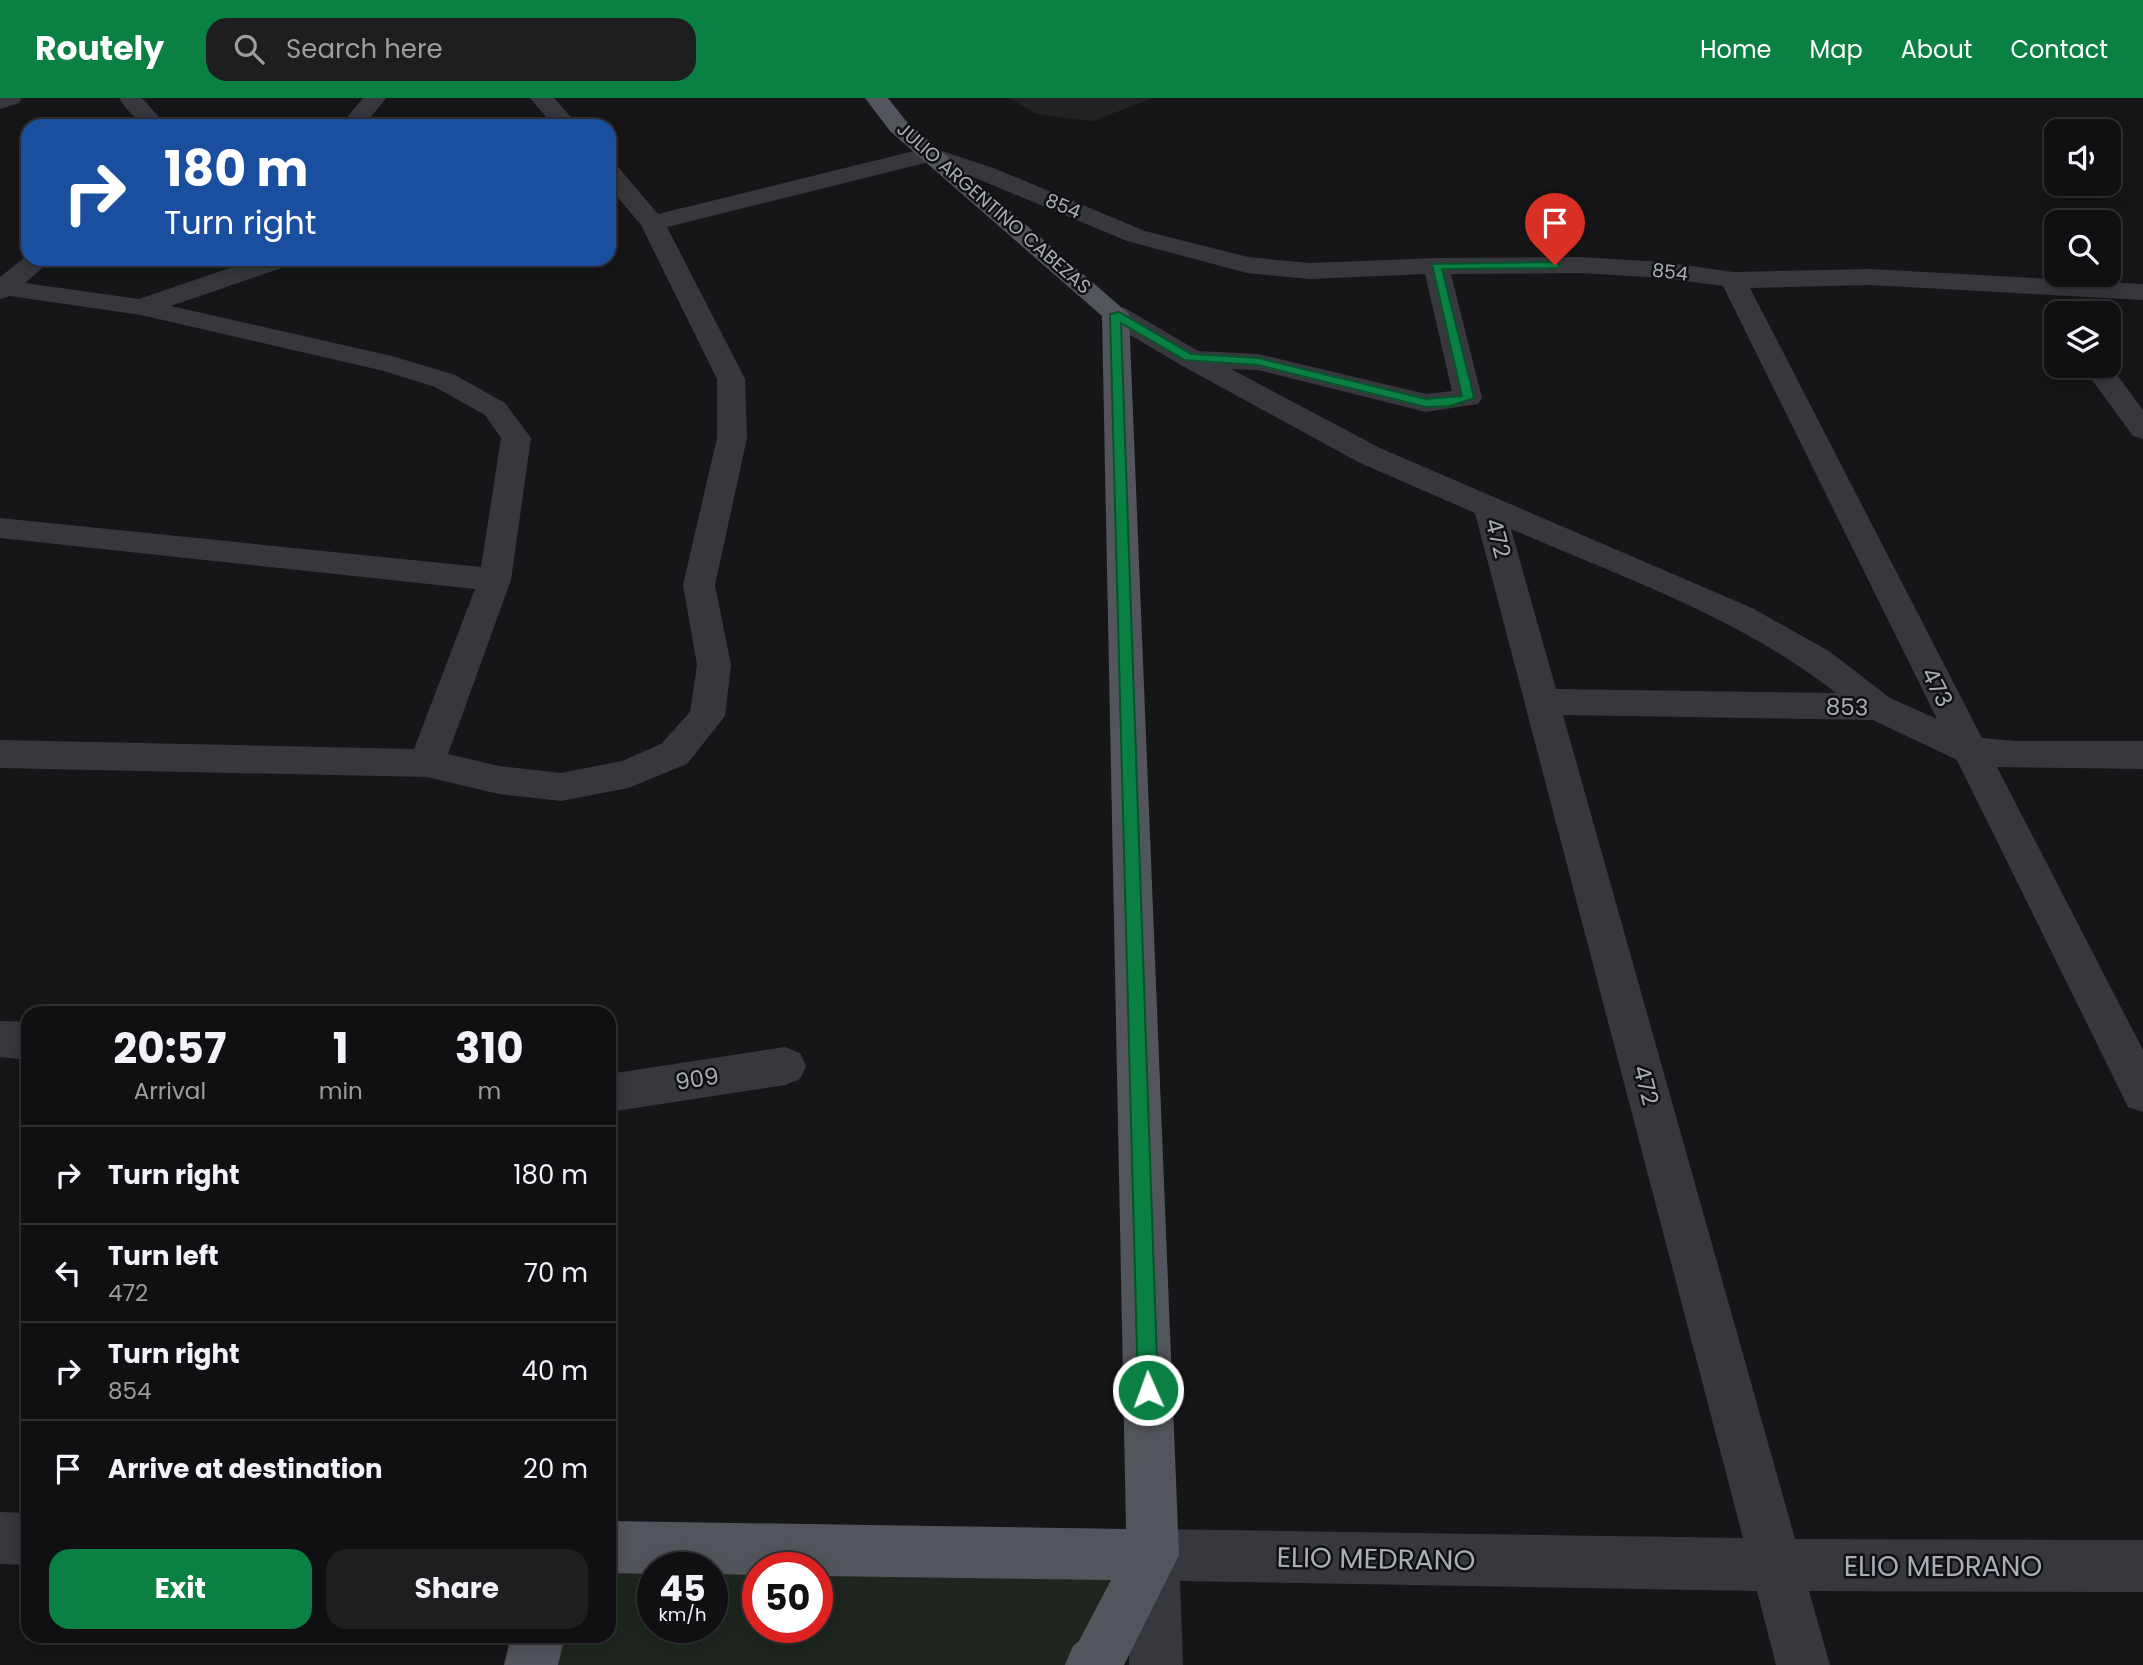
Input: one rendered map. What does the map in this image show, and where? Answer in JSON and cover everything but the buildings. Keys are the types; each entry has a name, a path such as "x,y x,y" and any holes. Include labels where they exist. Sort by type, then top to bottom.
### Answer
{"main road":[{"name":"JULIO ARGENTINO CABEZAS","path":"876,98 898,127 1115,314"},
{"path":"1093,1665 1153,1555 1115,314"},
{"name":"ELIO MEDRANO","path":"616,1547 1153,1555"},
{"path":"531,1665 536,1643"}],"street":[{"path":"0,102 11,98"},
{"path":"130,98 145,116"},
{"path":"358,119 376,98"},
{"path":"541,98 560,119"},
{"path":"652,223 930,154"},
{"name":"854","path":"930,154 987,174 1136,236 1247,265 1310,271 1436,266 1581,265 1663,270 1733,280 1870,277 2143,292"},
{"path":"0,754 428,763 499,780 561,787 628,774 674,754 707,716 714,665 699,585 732,438 731,379 652,223 616,180"},
{"name":"854","path":"990,206 1199,252"},
{"path":"2,288 31,266"},
{"path":"141,307 261,266"},
{"path":"1189,358 1258,362 1426,403 1468,398 1436,266"},
{"name":"473","path":"1733,280 2143,1093"},
{"path":"2038,286 2049,301"},
{"path":"2,288 141,307 392,364 445,381 495,409 516,438 495,580 428,763"},
{"path":"1115,314 1189,358 1369,455 1740,616 1817,660 1878,707"},
{"path":"2105,378 2143,430"},
{"name":"472","path":"1489,506 1803,1665"},
{"path":"0,528 495,580"},
{"name":"853","path":"1542,702 1878,707 1969,750 2015,755 2143,755"},
{"path":"0,1039 21,1040"},
{"name":"909","path":"616,1092 785,1066"},
{"path":"0,1538 21,1539"},
{"path":"1153,1555 1156,1665"},
{"name":"ELIO MEDRANO","path":"1153,1555 1776,1565 2143,1566"}],"shaded area":[{"path":"1010,98 1153,98 1093,121 1036,114"},
{"path":"616,1547 1153,1555 1092,1665 531,1665 536,1643 616,1643"}],"route":[{"path":"1148,1390 1115,314 1189,358 1258,362 1426,403 1450,402 1468,398 1436,266 1555,265"}]}
